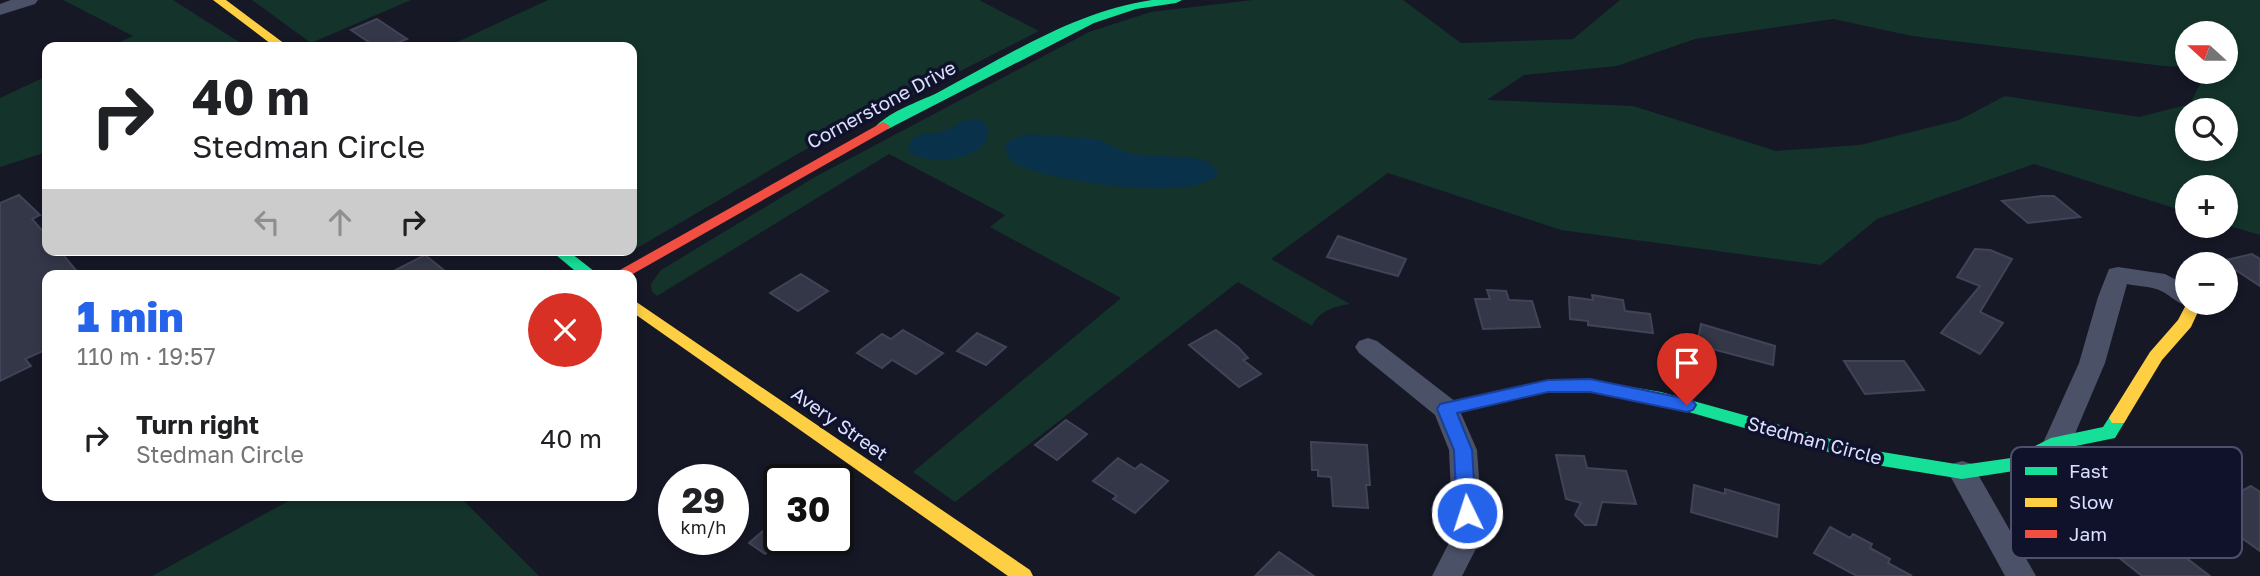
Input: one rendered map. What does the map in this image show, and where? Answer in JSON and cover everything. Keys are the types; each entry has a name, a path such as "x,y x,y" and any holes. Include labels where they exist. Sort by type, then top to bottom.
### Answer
{"street":[{"path":"0,10 29,0"},
{"path":"219,0 276,42"},
{"name":"Cornerstone Drive","path":"628,270 750,198 892,120 1021,54 1090,21 1132,6 1176,0"},
{"path":"565,256 583,270"},
{"path":"2057,443 2070,407 2092,363 2109,296 2118,275 2165,282 2175,289"},
{"name":"Avery Street","path":"637,307 1023,576"},
{"name":"Stedman Circle","path":"2049,447 2109,433 2156,356 2185,323 2189,315"},
{"path":"1368,347 1446,409 1463,450 1468,535 1447,576"},
{"name":"Stedman Circle","path":"1446,409 1548,386 1590,386 1661,398 1870,457 1962,472 2011,464"},
{"path":"1962,472 2021,576"}],"green space":[{"path":"63,0 173,0 239,42 120,42 133,36"},
{"path":"252,0 411,0 313,42"},
{"path":"548,0 979,0 1039,31 801,152 637,248 637,42 457,42"},
{"path":"1252,0 1403,0 1461,43 1573,39 1620,0 2260,0 2260,235 2238,229 2238,175 2175,175 2175,208 2034,164 1877,219 1821,265 1561,230 1388,173 1271,259 1350,304 1328,310 1312,326 1238,282 955,502 913,472 1121,298 990,227 1005,215 889,154 657,296 652,292 651,284 661,270 815,177 1089,32 1151,12","holes":["1833,19 1912,36 2175,66 2175,21 2238,21 2238,84 2200,84 2193,98 2238,98 2238,161 2175,161 2175,108 2139,117 2005,96 1959,120 1860,145 1776,151 1633,106 1487,100 1524,75 1617,66 1695,39"]},
{"path":"42,78 42,154 0,167 0,98"},
{"path":"288,501 464,501 539,576 152,576"}],"water":[{"path":"968,119 980,120 988,127 987,139 980,148 970,154 943,160 917,156 908,151 917,136 947,130"},
{"path":"1029,134 1097,139 1130,154 1194,158 1210,163 1218,173 1205,182 1182,187 1153,188 1057,177 1016,164 1007,154 1005,146 1013,138"}],"building":[{"path":"377,19 407,39 399,42 369,42 351,30"},
{"path":"19,195 40,215 32,219 42,230 42,256 64,256 76,270 42,270 42,351 25,359 31,366 0,381 0,203"},
{"path":"2054,196 2080,217 2028,223 2002,201"},
{"path":"1338,236 1406,259 1398,276 1327,257"},
{"path":"1975,249 1990,250 2012,259 1980,312 2003,323 1980,354 1941,333 1980,286 1957,277"},
{"path":"2252,254 2260,259 2260,286 2238,272 2238,257"},
{"path":"426,256 444,270 396,270"},
{"path":"801,274 828,291 798,311 770,293"},
{"path":"1487,290 1506,291 1509,300 1532,301 1540,327 1483,329 1475,299 1490,299"},
{"path":"1592,295 1623,300 1625,311 1650,314 1653,333 1588,325 1588,321 1570,319 1569,297 1593,300"},
{"path":"1701,324 1775,346 1773,365 1697,345"},
{"path":"903,330 943,353 916,374 892,360 882,368 857,353 882,334 891,339"},
{"path":"1216,330 1238,347 1248,358 1243,360 1261,374 1239,387 1189,345"},
{"path":"977,333 1006,347 986,365 957,351"},
{"path":"1844,361 1904,361 1924,390 1865,394"},
{"path":"1066,420 1087,434 1057,460 1035,445"},
{"path":"1311,442 1367,445 1370,485 1366,485 1368,508 1333,506 1331,477 1318,476 1318,470 1312,470"},
{"path":"1556,455 1584,456 1587,468 1626,471 1636,504 1602,502 1596,525 1585,525 1575,515 1581,503 1566,499"},
{"path":"1118,458 1135,469 1141,464 1168,481 1135,513 1113,499 1117,496 1093,481"},
{"path":"1694,485 1725,494 1725,489 1779,505 1777,537 1691,512"},
{"path":"2251,486 2260,492 2260,551 2242,538 2242,491"},
{"path":"1830,527 1850,538 1853,534 1872,544 1870,548 1890,559 1888,563 1912,576 1857,576 1814,553"},
{"path":"763,531 763,553 749,543"},
{"path":"1279,552 1314,576 1255,576"},
{"path":"2119,558 2186,558 2210,576 2142,576"}],"traffic: fast":[{"path":"883,126 1090,20 1134,6 1176,0"},
{"path":"565,256 584,270"},
{"path":"1446,409 1548,386 1590,386 1661,398 1870,457 1962,472 2011,464"},
{"path":"2049,447 2109,433 2118,418"}],"traffic: slow":[{"path":"219,0 276,42"},
{"path":"637,307 1023,576"},
{"path":"2118,418 2156,356 2185,323 2189,315"}],"traffic: jam":[{"path":"628,270 883,126"}],"route":[{"path":"1467,513 1463,450 1446,409 1548,386 1590,386 1687,405"}]}
